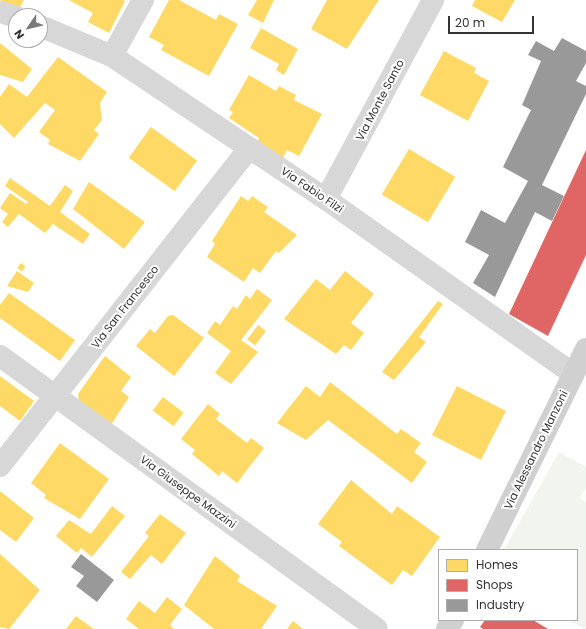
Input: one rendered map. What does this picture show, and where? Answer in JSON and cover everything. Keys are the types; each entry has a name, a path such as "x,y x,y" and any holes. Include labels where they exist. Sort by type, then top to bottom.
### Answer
{"street":[{"path":"112,56 143,0"},
{"name":"Via Monte Santo","path":"326,199 433,0"},
{"name":"Via Fabio Filzi","path":"48,29 112,56 326,199 573,374"},
{"name":"Via San Francesco","path":"0,466 249,148"},
{"name":"Via Alessandro Manzoni","path":"487,549 586,349"},
{"name":"Via Giuseppe Mazzini","path":"0,356 377,629"}],"shaded area":[{"path":"559,452 586,467 586,488 580,498 586,502 586,629 570,621 578,621 578,549 505,549"}],"building: Homes":[{"path":"0,0 24,0 19,8 11,8"},
{"path":"69,0 125,1 109,33 88,22 93,13"},
{"path":"169,0 179,0 216,20 219,14 238,24 209,76 161,50 164,45 149,37"},
{"path":"257,0 274,0 263,23 248,15"},
{"path":"327,0 379,0 347,49 311,29"},
{"path":"475,0 515,0 502,22 472,6"},
{"path":"261,28 298,49 284,75 276,70 279,64 250,48"},
{"path":"0,43 32,69 23,82 0,75"},
{"path":"444,51 476,68 474,73 489,81 468,121 420,95"},
{"path":"58,57 107,92 100,103 102,120 94,130 99,134 80,161 48,144 50,140 39,132 55,110 45,103 14,138 0,124 0,97 9,84 27,97"},
{"path":"249,75 276,91 279,86 296,95 294,100 322,114 299,156 287,150 282,160 256,144 259,138 229,118 233,112 229,110"},
{"path":"151,127 197,161 175,191 129,158"},
{"path":"409,149 455,177 428,222 382,194"},
{"path":"10,178 50,206 65,185 73,191 60,212 90,234 83,244 53,224 45,233 19,214 8,227 2,222 8,214 0,208 10,193 26,204 28,202 5,186"},
{"path":"89,182 145,222 124,249 73,209"},
{"path":"241,196 248,201 252,196 268,207 264,212 297,235 279,253 276,251 260,273 253,268 244,282 207,257 215,244 212,241"},
{"path":"21,263 26,267 22,271 17,268"},
{"path":"17,271 34,283 28,292 7,286"},
{"path":"345,271 374,294 351,323 364,333 351,350 344,345 336,354 284,319 316,279 330,290"},
{"path":"257,289 272,300 241,340 258,352 231,384 215,373 231,351 207,333 215,321 220,325 233,306 237,309 246,295 250,299"},
{"path":"9,293 75,340 60,361 0,318 0,305"},
{"path":"438,301 443,304 419,337 426,342 394,380 382,372"},
{"path":"173,315 204,338 174,376 136,346 150,329 155,333 168,316"},
{"path":"258,325 266,331 255,345 247,339"},
{"path":"105,356 131,377 121,391 129,397 111,425 79,401 78,394"},
{"path":"0,376 34,401 20,421 0,406"},
{"path":"330,382 397,434 401,429 421,443 414,452 427,462 412,483 328,420 306,440 277,423 306,386 320,397"},
{"path":"457,386 506,411 481,460 432,435"},
{"path":"163,397 184,413 174,426 153,411"},
{"path":"208,404 220,414 216,419 247,443 251,438 264,448 237,483 222,471 219,476 192,454 195,450 181,439"},
{"path":"60,443 109,479 80,519 44,498 46,495 31,483"},
{"path":"351,480 392,514 397,506 440,537 412,576 403,570 392,585 339,546 342,542 318,524"},
{"path":"0,491 34,518 16,542 0,530"},
{"path":"112,506 125,516 92,557 81,548 77,553 56,536 69,520 91,534"},
{"path":"160,514 186,533 162,564 151,555 130,579 121,572 149,536 145,533"},
{"path":"0,554 40,590 9,629 0,627"},
{"path":"215,556 240,576 237,581 277,606 261,629 214,629 184,605"},
{"path":"167,597 182,609 170,625 174,629 139,629 126,619 139,601 155,613"},
{"path":"76,616 77,617 94,629 66,629"},
{"path":"293,621 303,629 287,629"}],"building: Shops":[{"path":"586,150 586,255 548,336 509,314"},
{"path":"484,621 535,621 548,629 483,629 480,627"}],"building: Industry":[{"path":"562,38 586,51 586,63 576,81 586,86 586,94 542,185 564,196 552,221 535,212 495,297 473,283 489,255 465,242 481,210 505,223 528,181 503,167 531,110 522,105 541,61 528,55 536,41 554,51"},
{"path":"81,554 114,580 97,602 76,586 84,576 71,567"}]}
